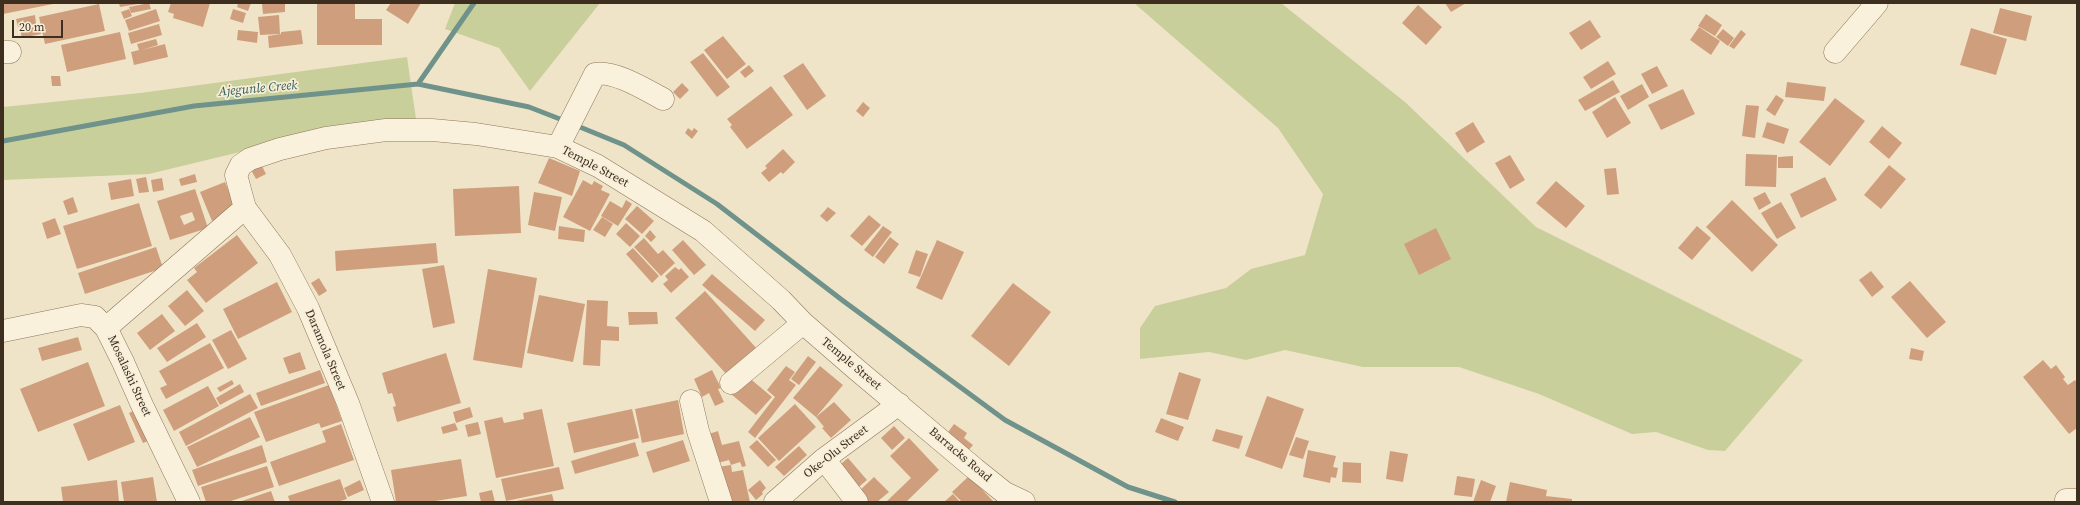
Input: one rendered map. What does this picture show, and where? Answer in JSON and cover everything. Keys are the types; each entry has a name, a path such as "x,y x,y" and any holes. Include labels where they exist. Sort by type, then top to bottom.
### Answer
{"street":[{"path":"1835,52 1877,3"},
{"path":"560,143 595,74 602,73 631,82 663,99"},
{"name":"Temple Street","path":"245,208 236,175 241,165 250,159 280,149 326,138 386,130 432,130 560,143 703,231 781,300 803,323 899,404"},
{"path":"106,328 245,208"},
{"name":"Daramola Street","path":"245,208 280,255 308,308 348,403 383,502"},
{"name":"Mosalashi Street","path":"3,331 81,315 95,317 106,328 189,502"},
{"path":"731,383 803,323"},
{"path":"691,401 698,431 721,502"},
{"name":"Oke-Olu Street","path":"775,502 824,459 899,404"},
{"name":"Barracks Road","path":"899,404 999,488 1024,502"},
{"path":"824,459 857,502"}],"green space":[{"path":"455,3 600,3 530,91 499,48 445,29"},
{"path":"1134,3 1281,3 1405,102 1536,227 1803,360 1725,451 1708,450 1656,432 1632,434 1539,394 1459,367 1363,367 1285,350 1246,360 1209,352 1140,359 1140,328 1155,306 1226,288 1251,269 1305,255 1323,194 1278,128"},
{"path":"407,57 416,119 269,145 149,174 3,180 3,107 140,93"}],"building":[{"path":"3,3 53,3 53,4 3,14"},
{"path":"119,3 138,3 138,4 120,7"},
{"path":"149,3 151,9 131,13 129,7"},
{"path":"171,3 210,3 203,27 173,18 174,14 168,12"},
{"path":"238,3 251,3 248,11 237,7"},
{"path":"285,3 285,12 263,14 262,4"},
{"path":"317,3 355,3 355,19 382,19 382,45 317,45"},
{"path":"391,3 421,3 408,24 386,10"},
{"path":"1445,3 1466,3 1451,12"},
{"path":"99,4 105,31 45,44 39,17"},
{"path":"1418,5 1442,27 1426,45 1402,23"},
{"path":"2000,8 2032,16 2026,41 1993,33"},
{"path":"129,9 132,16 124,19 121,12"},
{"path":"156,9 160,21 129,31 125,20"},
{"path":"233,9 246,13 243,23 230,19"},
{"path":"1706,14 1722,25 1715,36 1698,26"},
{"path":"35,15 36,24 18,27 16,19"},
{"path":"279,15 280,34 260,35 258,17"},
{"path":"1590,20 1601,37 1581,50 1569,33"},
{"path":"159,24 162,35 131,44 128,33"},
{"path":"39,26 41,34 22,38 20,30"},
{"path":"1699,27 1720,41 1711,55 1690,40"},
{"path":"1971,28 2007,39 1996,75 1960,65"},
{"path":"1723,29 1734,38 1728,46 1716,37"},
{"path":"238,30 258,32 257,43 237,40"},
{"path":"301,30 303,44 269,48 268,36 281,34 281,32"},
{"path":"1741,30 1746,34 1734,49 1729,46"},
{"path":"120,32 126,59 67,72 61,45"},
{"path":"723,36 746,64 727,79 704,50"},
{"path":"156,39 158,45 142,50 165,44 168,57 134,65 131,52 139,50 137,44"},
{"path":"703,53 730,87 717,97 690,62"},
{"path":"1608,61 1616,74 1591,89 1583,77"},
{"path":"803,63 826,96 807,110 783,76"},
{"path":"749,65 754,71 745,78 740,72"},
{"path":"1657,66 1668,86 1652,94 1641,74"},
{"path":"51,76 60,76 61,86 52,86"},
{"path":"1613,80 1620,92 1585,111 1578,100"},
{"path":"1787,82 1826,87 1824,101 1785,97"},
{"path":"682,83 689,90 680,99 673,92"},
{"path":"1642,84 1649,97 1628,110 1620,96"},
{"path":"771,86 793,115 747,149 730,127 732,125 727,119"},
{"path":"1683,89 1695,114 1661,130 1648,105"},
{"path":"1776,95 1784,100 1775,116 1766,110"},
{"path":"1615,97 1631,123 1607,138 1592,112"},
{"path":"1835,98 1865,121 1830,166 1799,142"},
{"path":"863,102 870,108 863,117 856,111"},
{"path":"1746,105 1759,106 1755,138 1742,136"},
{"path":"1473,122 1485,142 1467,153 1455,133"},
{"path":"1767,122 1789,129 1784,144 1762,137"},
{"path":"1882,126 1902,143 1889,159 1869,142"},
{"path":"688,128 692,131 694,128 698,131 692,139 685,133"},
{"path":"783,149 795,162 783,174 781,172 769,182 761,173 767,168 765,166"},
{"path":"1746,154 1777,155 1776,187 1745,186"},
{"path":"1510,155 1525,180 1510,189 1495,163"},
{"path":"1793,156 1793,168 1778,168 1778,157"},
{"path":"549,158 580,171 572,196 538,183"},
{"path":"261,164 266,174 256,179 251,170"},
{"path":"1889,165 1906,179 1881,209 1864,195"},
{"path":"1616,168 1619,194 1607,195 1604,169"},
{"path":"195,174 197,182 181,186 179,179"},
{"path":"146,177 149,192 139,193 136,179"},
{"path":"1825,177 1837,200 1801,218 1790,194"},
{"path":"162,178 164,190 153,192 151,180"},
{"path":"131,179 134,196 111,200 108,183"},
{"path":"583,180 592,185 594,181 603,186 601,190 610,194 590,231 563,217"},
{"path":"1556,181 1585,206 1566,228 1536,203"},
{"path":"225,182 237,211 212,221 200,192"},
{"path":"519,186 521,233 455,236 453,189"},
{"path":"195,189 208,228 170,240 157,201","holes":["192,212 195,220 184,225 180,216"]},
{"path":"534,192 562,197 555,231 528,225"},
{"path":"1765,192 1771,203 1759,210 1753,198"},
{"path":"73,197 78,212 68,215 63,201"},
{"path":"626,200 632,204 618,226 601,216 610,201 622,208"},
{"path":"1732,200 1778,245 1752,272 1706,227"},
{"path":"1781,202 1796,228 1777,239 1761,213"},
{"path":"139,203 152,246 77,269 63,226"},
{"path":"637,206 654,221 642,234 625,219"},
{"path":"828,207 836,213 827,222 820,216"},
{"path":"869,215 881,225 862,246 850,236"},
{"path":"602,217 613,224 605,237 593,230"},
{"path":"55,218 61,234 47,239 42,223"},
{"path":"626,223 640,236 630,247 616,234"},
{"path":"559,226 585,230 584,242 558,239"},
{"path":"883,226 892,232 873,257 864,250"},
{"path":"1697,226 1711,238 1692,260 1678,248"},
{"path":"1436,228 1451,259 1419,275 1404,244"},
{"path":"650,230 656,237 651,242 645,236"},
{"path":"237,235 258,263 206,303 187,280 197,272 194,268"},
{"path":"890,237 899,244 884,264 875,257"},
{"path":"644,238 658,254 663,250 675,263 661,276 634,247"},
{"path":"683,240 706,265 694,275 672,250"},
{"path":"937,240 964,252 942,300 916,288"},
{"path":"436,243 438,263 336,271 335,251"},
{"path":"156,247 163,268 85,294 78,273"},
{"path":"633,248 659,276 652,283 626,254"},
{"path":"916,250 928,254 920,277 908,273"},
{"path":"444,265 455,323 433,328 422,269"},
{"path":"675,267 679,270 681,268 689,277 671,293 663,284 668,280 665,276"},
{"path":"488,269 537,278 522,368 473,360"},
{"path":"1871,271 1884,287 1872,297 1859,280"},
{"path":"712,274 765,320 755,331 702,285"},
{"path":"319,278 327,291 319,296 311,283"},
{"path":"1910,281 1946,322 1927,338 1891,297"},
{"path":"277,282 292,312 238,339 223,309"},
{"path":"1013,283 1051,312 1009,366 971,336"},
{"path":"187,290 204,311 185,326 168,306"},
{"path":"705,291 758,350 728,376 675,318"},
{"path":"539,295 585,304 573,362 527,353"},
{"path":"587,300 608,301 607,326 619,327 619,341 601,340 600,366 583,365"},
{"path":"628,312 657,312 658,324 629,325"},
{"path":"162,314 175,331 150,350 137,333"},
{"path":"197,323 206,337 167,362 157,348"},
{"path":"231,330 247,359 228,369 212,340"},
{"path":"78,337 82,350 42,361 38,348"},
{"path":"210,343 224,368 166,399 160,388 167,385 159,371"},
{"path":"1911,348 1924,351 1922,361 1909,359"},
{"path":"300,352 306,369 289,374 283,358"},
{"path":"446,353 461,403 397,422 393,407 396,406 392,393 388,394 382,373"},
{"path":"808,356 816,362 799,385 791,379"},
{"path":"2043,360 2051,369 2056,365 2065,377 2063,379 2068,385 2075,380 2077,383 2077,428 2069,434 2023,377"},
{"path":"88,362 105,406 38,432 20,389"},
{"path":"786,366 795,372 789,380 796,385 755,438 748,432 775,397 767,390"},
{"path":"820,366 843,385 816,417 793,398"},
{"path":"320,370 325,383 261,406 256,393"},
{"path":"712,370 721,388 718,389 724,402 715,406 709,393 702,397 694,379"},
{"path":"1179,372 1201,379 1188,420 1166,414"},
{"path":"747,376 772,397 756,415 731,394"},
{"path":"232,380 234,384 220,392 217,388"},
{"path":"240,384 244,392 220,405 216,398"},
{"path":"329,385 342,421 321,428 319,423 266,442 254,412"},
{"path":"208,386 219,406 174,431 163,410"},
{"path":"250,394 258,408 186,446 179,432"},
{"path":"1267,396 1304,409 1282,469 1245,456"},
{"path":"678,400 684,434 642,443 635,409"},
{"path":"834,402 851,420 831,438 822,428 824,427 816,417"},
{"path":"795,404 816,427 779,461 758,438"},
{"path":"120,405 135,442 88,461 73,424"},
{"path":"470,407 473,417 456,423 453,412"},
{"path":"138,409 151,440 143,443 129,413"},
{"path":"542,409 554,466 496,478 484,421 502,417 504,423 524,419 523,413"},
{"path":"632,409 639,438 574,453 567,423"},
{"path":"250,417 260,437 197,467 187,447"},
{"path":"1161,418 1184,427 1178,441 1155,432"},
{"path":"478,422 481,434 468,437 465,425"},
{"path":"455,423 458,430 443,434 441,427"},
{"path":"341,424 354,460 279,486 270,462 326,442 322,431"},
{"path":"954,424 967,433 964,438 973,445 967,452 946,435"},
{"path":"894,426 905,438 892,450 881,438"},
{"path":"1216,429 1243,436 1239,449 1212,441"},
{"path":"718,431 722,445 739,441 746,466 742,467 740,462 731,465 729,460 718,463 709,434"},
{"path":"1296,437 1309,441 1303,459 1289,455"},
{"path":"909,438 939,470 906,502 886,502 911,478 890,456"},
{"path":"683,440 690,461 653,473 646,452"},
{"path":"757,440 776,460 768,467 749,447"},
{"path":"635,442 639,456 575,474 571,461"},
{"path":"262,445 267,462 198,486 192,470"},
{"path":"799,446 807,455 784,476 775,467"},
{"path":"1308,450 1336,456 1333,467 1338,468 1336,478 1331,477 1330,483 1303,477"},
{"path":"1390,451 1408,454 1403,482 1386,479"},
{"path":"848,458 867,480 855,490 836,468"},
{"path":"461,459 467,496 429,502 396,502 391,470"},
{"path":"1343,462 1361,463 1361,483 1342,482"},
{"path":"731,465 732,472 743,470 750,502 725,502 718,467"},
{"path":"267,466 274,487 228,502 206,502 201,487"},
{"path":"559,467 564,489 506,501 501,479"},
{"path":"969,476 994,502 962,502 952,492"},
{"path":"1457,476 1475,479 1472,497 1454,495"},
{"path":"153,477 157,502 124,502 121,482"},
{"path":"874,477 889,492 877,502 867,502 858,492"},
{"path":"340,479 347,499 337,502 290,502 288,496"},
{"path":"117,480 119,502 63,502 61,487"},
{"path":"360,480 364,490 348,497 344,488"},
{"path":"760,480 766,488 762,492 763,494 756,500 748,490"},
{"path":"1481,480 1496,486 1490,502 1473,502"},
{"path":"1510,482 1547,490 1545,502 1506,502"},
{"path":"492,490 495,502 481,502 479,493"},
{"path":"271,491 275,502 239,502"},
{"path":"552,494 554,502 516,502 516,501"},
{"path":"953,494 960,502 944,502"},
{"path":"1546,496 1572,499 1572,502 1545,502"}],"waterway":[{"name":"Ajegunle Creek","path":"3,141 194,106 418,84 474,3"},
{"path":"418,84 529,107 565,121"},
{"path":"575,125 624,145 717,204 842,300 1005,420 1128,487 1175,502"}]}
